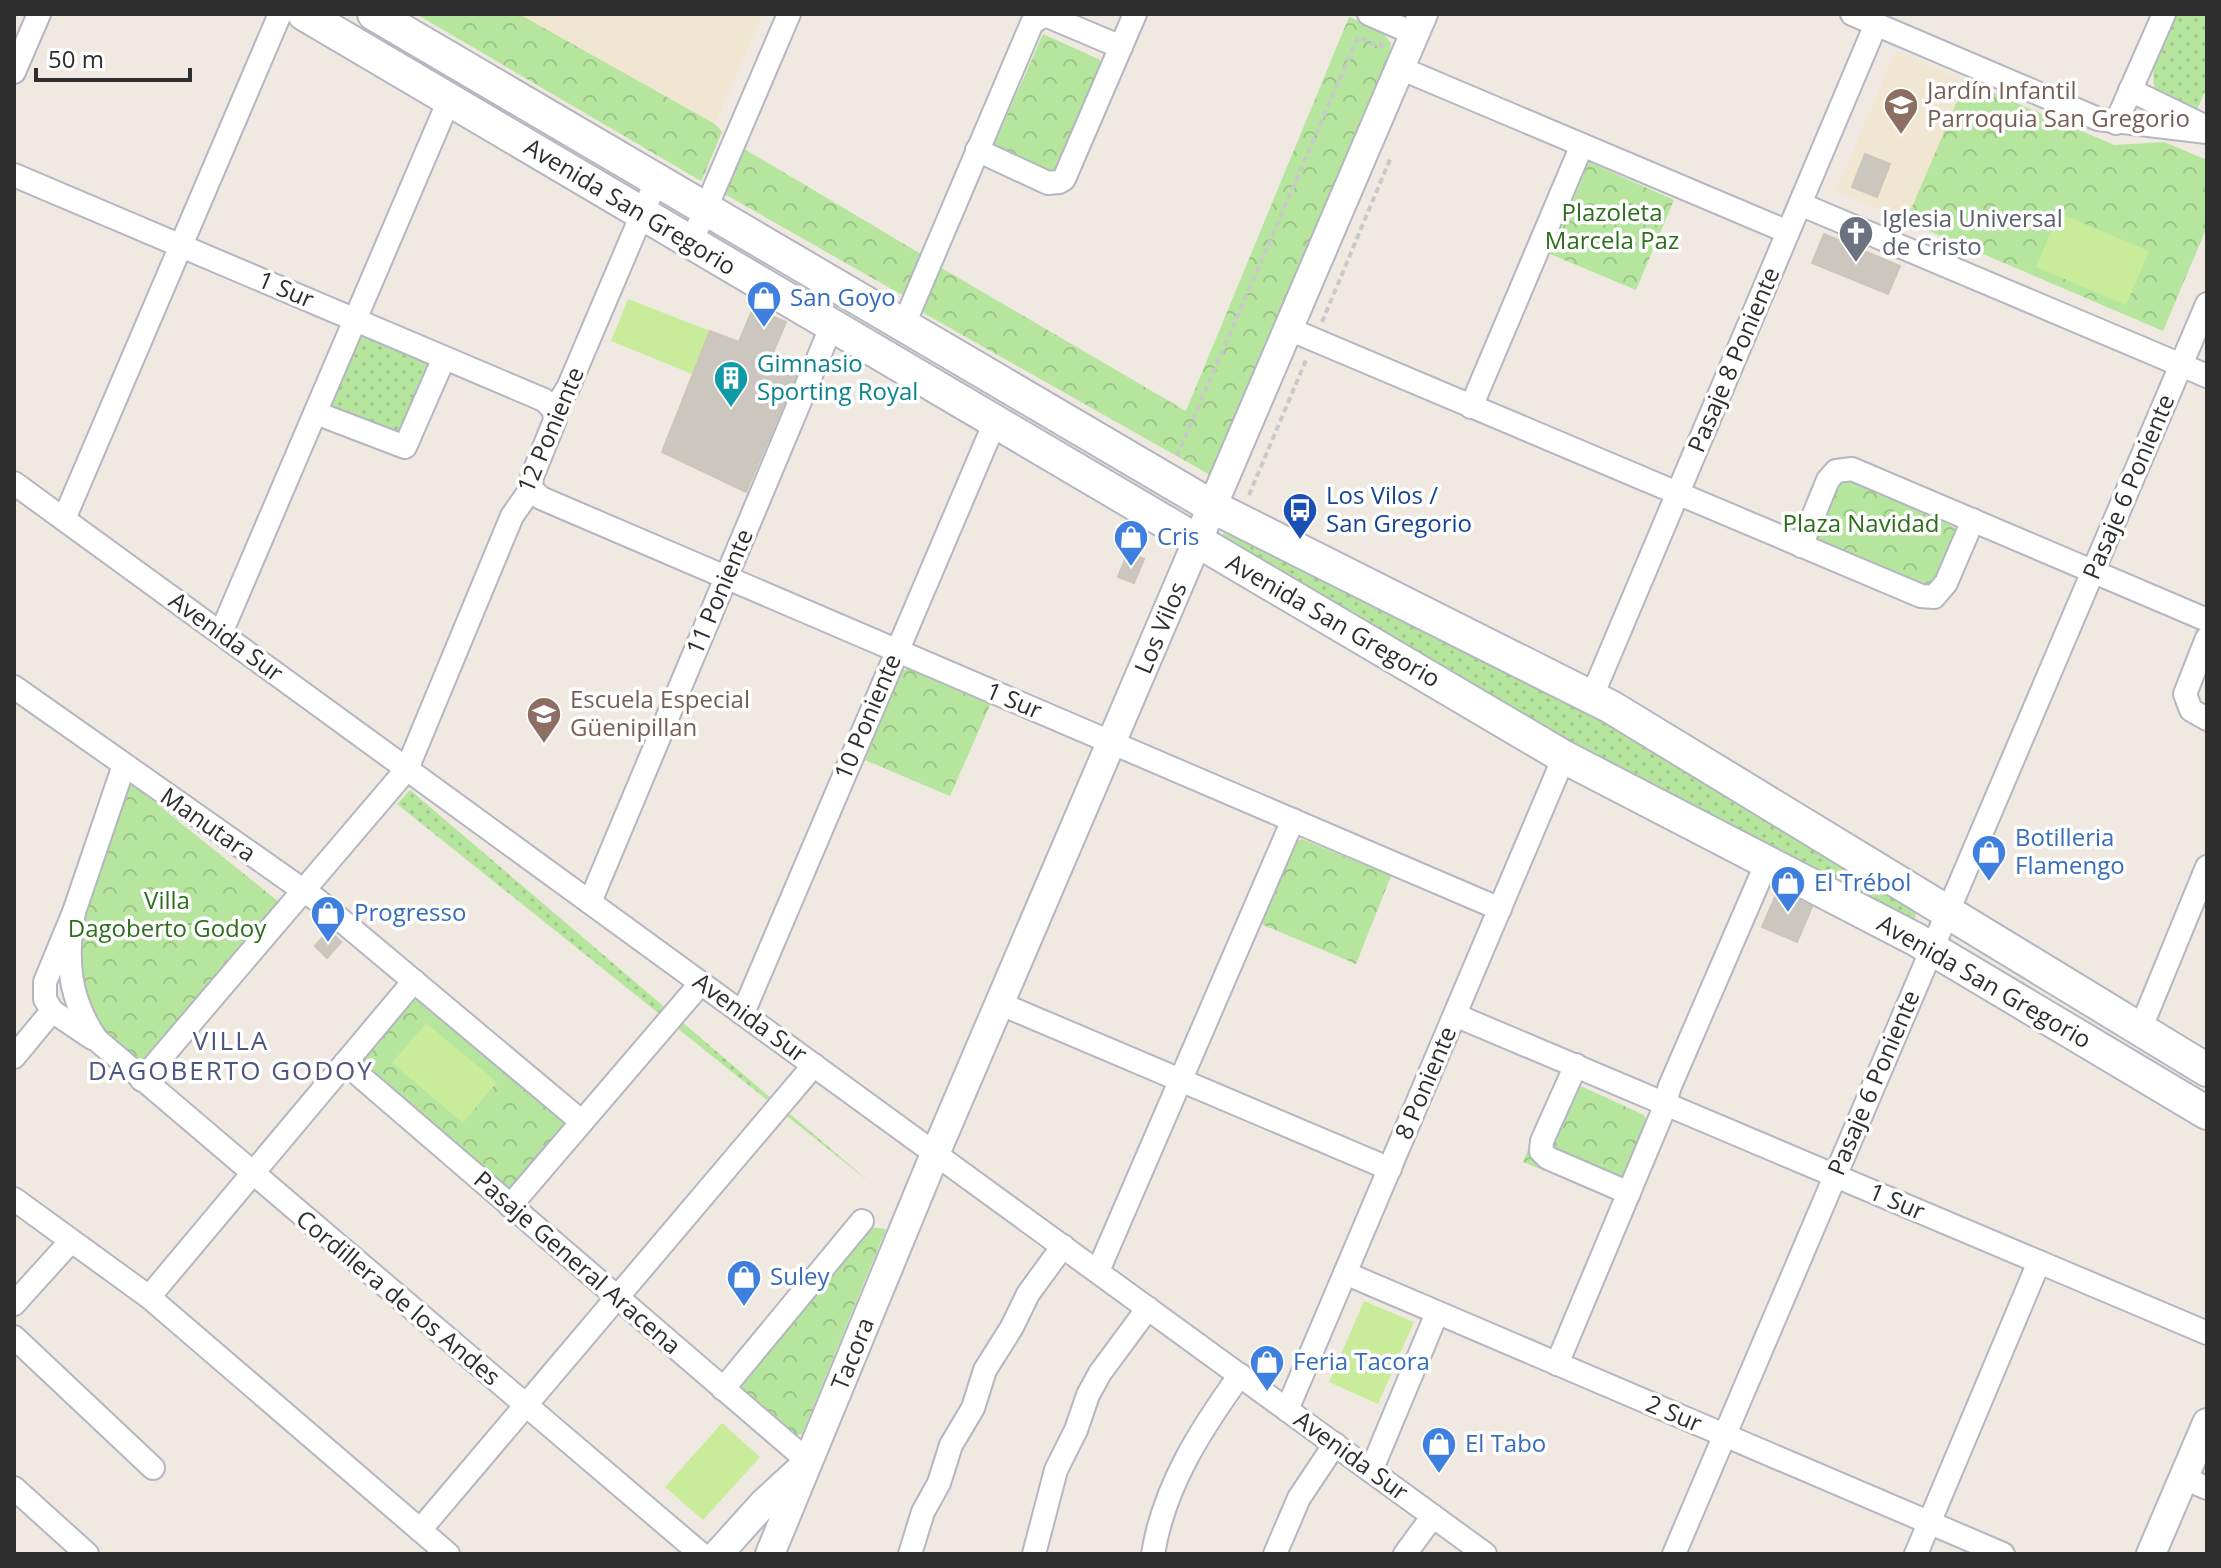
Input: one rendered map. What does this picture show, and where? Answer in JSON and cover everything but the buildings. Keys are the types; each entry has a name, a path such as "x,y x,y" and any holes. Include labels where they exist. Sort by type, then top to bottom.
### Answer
{"main road":[{"name":"Avenida San Gregorio","path":"304,14 1564,757 1932,948 2207,1113"},
{"name":"Avenida San Gregorio","path":"374,14 1226,513 1592,696 2207,1070"}],"street":[{"path":"14,72 39,14"},
{"path":"64,519 280,14"},
{"path":"691,243 789,14"},
{"path":"977,150 1048,183 1064,179 1135,14"},
{"path":"1852,14 2086,115 2116,123 2207,130"},
{"path":"2116,123 2164,14"},
{"path":"904,324 1029,29 1037,18 1050,17 1121,47"},
{"name":"Los Vilos","path":"935,1154 1198,541 1226,513 1301,334 1400,68 1399,21"},
{"name":"Pasaje 8 Poniente","path":"1592,696 1876,24"},
{"path":"1400,68 1788,232"},
{"path":"2130,90 2188,116 2207,130"},
{"path":"221,633 449,100"},
{"path":"1471,407 1582,145"},
{"name":"1 Sur","path":"14,175 544,400 554,410"},
{"name":"12 Poniente","path":"142,1080 407,769 512,516 531,489 532,477 555,420 554,410 568,388 657,179"},
{"path":"1800,204 2207,376"},
{"name":"Pasaje 6 Poniente","path":"1674,1554 2207,304"},
{"name":"11 Poniente","path":"590,902 832,325"},
{"path":"1301,334 1921,596 1937,596 1946,583 1973,520"},
{"path":"316,413 405,447 444,358"},
{"name":"10 Poniente","path":"743,1013 995,422"},
{"path":"1801,546 1828,480 1842,468 1852,469 2207,620"},
{"name":"Avenida Sur","path":"14,483 1485,1554"},
{"name":"1 Sur","path":"531,489 541,498 1500,909"},
{"path":"2207,638 2185,694 2191,710 2207,719"},
{"name":"Manutara","path":"14,687 303,891 582,1122"},
{"name":"8 Poniente","path":"1287,1410 1564,757"},
{"path":"14,1057 52,1011 45,999 45,982 74,912 124,765"},
{"path":"1098,1271 1293,820"},
{"path":"1557,1364 1670,1086 1767,862"},
{"path":"2140,1030 2207,867"},
{"name":"Cordillera de los Andes","path":"74,912 68,963 74,995 86,1024 97,1040"},
{"path":"149,1297 414,981"},
{"path":"510,1206 701,983"},
{"path":"1001,1004 1390,1169"},
{"name":"Cordillera de los Andes","path":"52,1011 97,1040 701,1554"},
{"name":"1 Sur","path":"1455,1015 2207,1333"},
{"name":"Pasaje General Aracena","path":"345,1063 809,1462"},
{"path":"420,1530 814,1065"},
{"path":"1576,1065 1542,1141 1541,1151 1548,1158 1629,1193"},
{"name":"Tacora","path":"770,1554 935,1154"},
{"path":"14,1199 149,1297 448,1554"},
{"path":"723,1389 862,1221"},
{"path":"14,1304 71,1241"},
{"path":"910,1554 923,1512 939,1483 951,1445 973,1408 985,1370 1028,1294 1063,1246"},
{"path":"1916,1554 2039,1262"},
{"name":"2 Sur","path":"1345,1273 2003,1554"},
{"path":"1034,1554 1056,1470 1076,1430 1088,1395 1100,1373 1148,1308"},
{"path":"1371,1471 1437,1313"},
{"path":"14,1337 153,1468"},
{"path":"1153,1554 1166,1506 1191,1446 1240,1375"},
{"path":"2151,1554 2195,1483 2207,1423"},
{"path":"1275,1554 1299,1498 1335,1444"},
{"path":"718,1554 764,1503 809,1462"},
{"path":"14,1488 87,1554"},
{"path":"1405,1554 1433,1516"}],"path":[{"path":"1173,464 1358,37 1380,47 1399,21"},
{"path":"1226,513 1301,334 1394,149"}],"shaded area":[{"path":"525,14 762,14 715,124 524,17"},
{"name":"Jardín Infantil Parroquia San Gregorio","path":"1896,51 1966,81 1906,221 1836,191"}],"green space":[{"path":"416,14 519,14 715,124 722,132 701,181"},
{"path":"2176,14 2207,14 2207,87 2196,112 2157,95 2154,85 2158,54"},
{"path":"1349,17 1381,31 1391,43 1389,60 1212,476 920,311 940,267 1186,411"},
{"path":"1043,34 1105,62 1055,174 993,147"},
{"path":"1966,81 2114,145 2164,142 2207,160 2207,227 2163,331 1906,221"},
{"path":"741,147 921,254 904,296 721,192"},
{"name":"Plazoleta Marcela Paz","path":"1589,162 1674,200 1636,290 1550,254"},
{"path":"2059,213 2149,251 2126,305 2036,267"},
{"path":"628,299 710,331 692,374 611,341"},
{"path":"365,336 430,365 407,437 332,413 327,403 354,340"},
{"name":"Plaza Navidad","path":"1846,481 1954,527 1953,552 1940,577 1929,589 1817,545 1814,537 1826,505 1840,484"},
{"path":"1224,533 1232,534 1593,714 1917,909 1914,923 1680,806 1220,538"},
{"path":"911,668 991,703 950,796 865,760 903,670"},
{"name":"Villa Dagoberto Godoy","path":"131,783 279,902 143,1066 92,1013 82,990 78,967 84,914 92,885"},
{"path":"410,790 872,1184 397,804"},
{"path":"1302,839 1391,876 1356,964 1261,924 1294,842"},
{"path":"415,993 566,1121 509,1191 356,1061"},
{"path":"426,1023 497,1082 463,1123 392,1063"},
{"path":"1559,1076 1644,1115 1646,1120 1614,1198 1523,1162"},
{"path":"869,1227 886,1229 802,1434 794,1436 733,1384"},
{"path":"1364,1301 1414,1322 1378,1404 1329,1382"},
{"path":"722,1423 760,1457 703,1520 665,1487"}],"place":[{"name":"Jardín Infantil Parroquia San Gregorio","path":"1901,136"},
{"name":"Iglesia Universal de Cristo","path":"1856,264"},
{"name":"San Goyo","path":"764,329"},
{"name":"Gimnasio Sporting Royal","path":"731,409"},
{"name":"Los Vilos / San Gregorio","path":"1300,541"},
{"name":"Cris","path":"1131,568"},
{"name":"Escuela Especial Güenipillan","path":"544,745"},
{"name":"Botilleria Flamengo","path":"1989,883"},
{"name":"El Trébol","path":"1788,914"},
{"name":"Progresso","path":"328,944"},
{"name":"Suley","path":"744,1308"},
{"name":"Feria Tacora","path":"1267,1393"},
{"name":"El Tabo","path":"1439,1475"}],"district":[{"name":"VILLA DAGOBERTO GODOY","path":"231,1056"}]}
